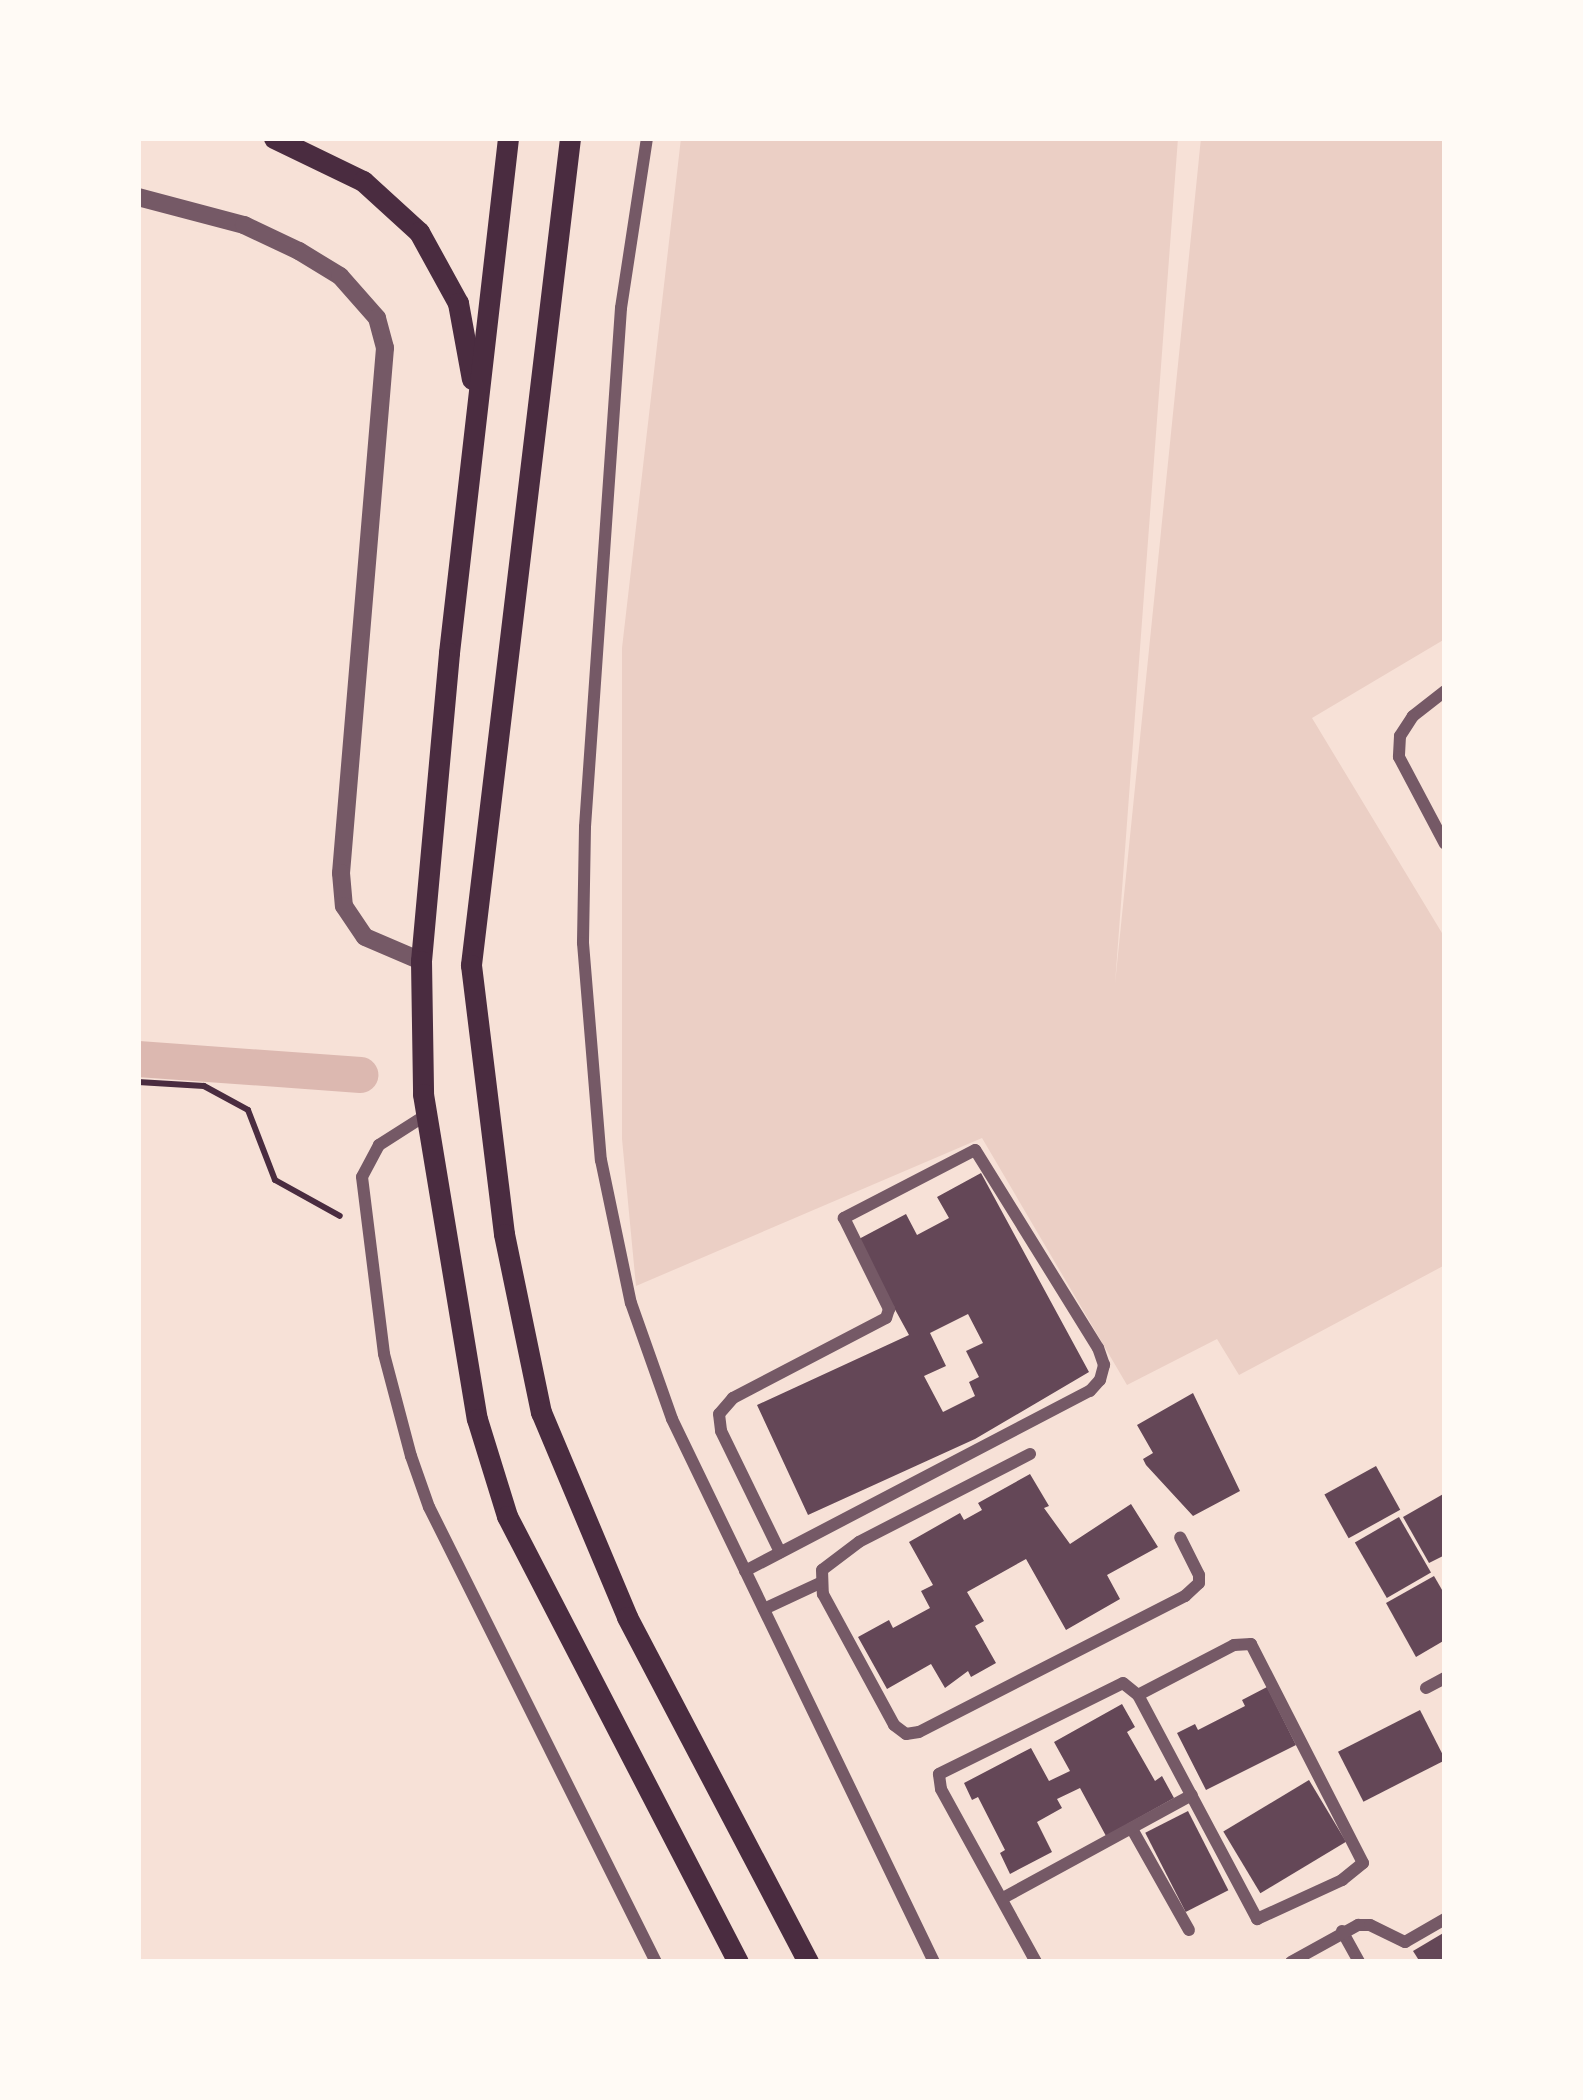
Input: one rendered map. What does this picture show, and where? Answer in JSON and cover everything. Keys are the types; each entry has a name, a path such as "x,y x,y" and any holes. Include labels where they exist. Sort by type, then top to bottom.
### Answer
{"main road":[{"path":"274,138 363,181 419,232 458,303 477,403"},
{"path":"508,138 422,961 426,1115 477,1419 507,1516 738,1962"},
{"path":"570,138 471,965 502,1212 541,1412 627,1617 808,1962"}],"street":[{"path":"647,138 621,308 585,827 583,944 602,1160 631,1303 672,1419 934,1962"},
{"path":"138,197 244,225 298,251 340,276 377,318 385,348 340,873 344,906 365,937 422,961"},
{"path":"1445,691 1413,716 1400,736 1399,757 1445,844"},
{"path":"426,1115 379,1145 362,1177 384,1354 411,1456 429,1507 656,1962"},
{"path":"745,1571 1090,1391 1100,1380 1104,1365 1097,1348 975,1150 844,1218 890,1309 886,1318 733,1398 719,1414 721,1431 780,1552"},
{"path":"1030,1454 826,1563 820,1583 894,1725 915,1734 1185,1596 1199,1582 1199,1575 1180,1537"},
{"path":"764,1609 820,1583"},
{"path":"1036,1962 941,1790 939,1774 1118,1684 1128,1683 1138,1695 1257,1919 1361,1867 1363,1857 1251,1644 1234,1646 1138,1695"},
{"path":"1426,1688 1445,1678"},
{"path":"1003,1898 1192,1795"},
{"path":"1132,1828 1189,1930"},
{"path":"1291,1962 1342,1931 1370,1925 1406,1942 1445,1919"},
{"path":"1342,1931 1359,1962"}],"shaded area":[{"path":"681,138 1178,138 1115,984 1201,138 1445,138 1445,639 1312,718 1445,938 1445,1265 1239,1375 1217,1339 1127,1385 982,1138 636,1286 622,1139 622,648"}],"building":[{"path":"981,1173 1089,1372 975,1439 808,1515 757,1405 909,1335 857,1240 906,1214 917,1235 949,1218 937,1197","holes":["968,1314 983,1343 966,1351 979,1377 969,1382 975,1396 943,1412 924,1376 946,1366 930,1333"]},
{"path":"1193,1393 1240,1491 1193,1516 1146,1465 1143,1459 1153,1453 1137,1425"},
{"path":"1376,1466 1400,1510 1349,1538 1324,1495"},
{"path":"1030,1474 1049,1506 1044,1508 1070,1544 1131,1504 1158,1547 1107,1575 1120,1599 1066,1630 1026,1559 967,1592 984,1621 975,1626 996,1663 971,1677 968,1671 945,1688 931,1664 887,1689 858,1637 889,1620 893,1628 930,1608 921,1591 933,1585 909,1542 960,1513 964,1520 982,1510 978,1503"},
{"path":"1445,1493 1445,1555 1429,1563 1403,1517"},
{"path":"1399,1517 1431,1572 1387,1598 1355,1542"},
{"path":"1434,1576 1445,1595 1445,1640 1416,1657 1386,1603"},
{"path":"1267,1687 1296,1745 1206,1790 1177,1733 1195,1724 1198,1730 1245,1706 1242,1700"},
{"path":"1122,1704 1135,1727 1127,1732 1155,1781 1162,1776 1174,1798 1106,1836 1080,1788 1057,1799 1062,1808 1037,1822 1052,1852 1010,1874 1000,1853 1005,1850 978,1797 972,1800 964,1783 1031,1748 1049,1781 1070,1771 1054,1742"},
{"path":"1420,1710 1445,1760 1363,1802 1338,1752"},
{"path":"1309,1780 1346,1842 1260,1893 1223,1832"},
{"path":"1188,1811 1228,1890 1186,1912 1145,1833"},
{"path":"1445,1932 1445,1962 1420,1962 1413,1951"}],"waterway":[{"path":"138,1059 360,1075"}]}
